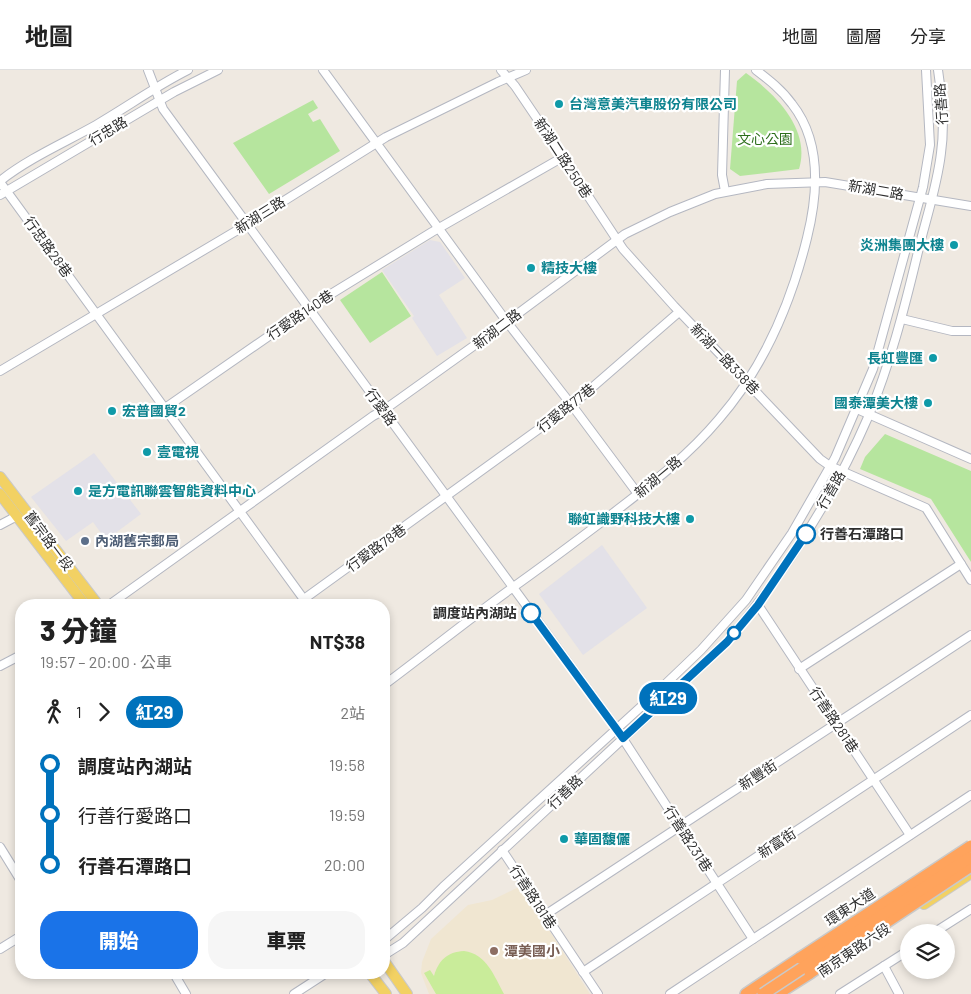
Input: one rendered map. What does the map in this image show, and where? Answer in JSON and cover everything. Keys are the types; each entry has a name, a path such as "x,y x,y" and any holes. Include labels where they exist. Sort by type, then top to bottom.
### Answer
{"highway":[{"name":"環東大道","path":"746,994 971,844"},
{"path":"763,994 970,859"},
{"path":"777,994 970,859"}],"main road":[{"name":"舊宗路一段","path":"0,477 93,599"},
{"name":"舊宗路一段","path":"0,494 80,599"},
{"name":"南京東路六段","path":"739,994 871,906 971,844"},
{"name":"南京東路六段","path":"788,994 971,873"},
{"path":"871,906 886,928"},
{"path":"390,969 408,994"},
{"path":"374,979 386,994"}],"street":[{"name":"行愛路","path":"148,70 163,109 623,738"},
{"name":"行忠路","path":"0,181 16,169 96,125 188,70"},
{"name":"行忠路","path":"4,193 159,101 218,70"},
{"path":"323,70 507,322 638,494"},
{"name":"新湖二路250巷","path":"501,70 509,78 563,157 615,240"},
{"name":"新湖三路","path":"0,371 376,144 526,70"},
{"path":"725,191 722,175 726,70"},
{"path":"756,70 776,86 793,105 805,127 812,149 816,181"},
{"name":"行善路","path":"390,935 422,908 701,650 746,600 792,533 830,466 857,409 873,369 898,284 920,198 930,145 926,70"},
{"name":"行善路","path":"390,951 403,943 713,655 758,605 806,534 869,415 902,319 942,153 943,132 938,70"},
{"name":"行愛路140巷","path":"165,408 308,308 439,228 563,157"},
{"name":"行忠路28巷","path":"0,181 4,193 96,312 304,599"},
{"name":"新湖二路","path":"118,599 507,322 615,240 670,212 725,191 767,184 816,181 971,206"},
{"name":"新湖一路","path":"390,680 672,468 720,418 747,381 761,357 788,300 812,219 816,181"},
{"name":"新湖一路338巷","path":"615,240 679,312 820,458 830,466 926,508 971,580"},
{"name":"行愛路77巷","path":"447,497 572,405 679,312"},
{"path":"902,319 952,331 971,330"},
{"path":"857,409 971,459"},
{"name":"行愛路78巷","path":"310,599 447,497"},
{"path":"0,525 17,516"},
{"path":"799,669 961,564"},
{"name":"行善路281巷","path":"758,605 910,835"},
{"name":"新豐街","path":"545,915 971,635"},
{"path":"0,666 15,657"},
{"name":"新富街","path":"583,972 971,715"},
{"name":"行善路231巷","path":"623,738 753,939"},
{"path":"670,994 971,795"},
{"path":"0,847 15,871"},
{"name":"行善路181巷","path":"502,850 598,994"},
{"path":"948,924 971,909"},
{"path":"0,949 15,940"},
{"name":"南京東路六段","path":"840,994 900,956"},
{"path":"884,966 899,994"},
{"path":"177,979 186,994"},
{"path":"294,994 317,979"}],"shaded area":[{"path":"430,240 440,242 465,278 439,295 467,338 437,356 412,318 414,316 382,270"},
{"name":"是方電訊聯雲智能資料中心","path":"94,453 141,514 106,540 93,522 66,541 31,497"},
{"path":"602,545 647,608 583,655 539,594"},
{"name":"潭美國小","path":"521,886 590,994 429,994 421,973 422,962 431,939 468,905 492,900"}],"green space":[{"name":"文心公園","path":"746,73 769,91 788,114 800,140 801,155 799,169 740,176 730,169 737,81"},
{"path":"313,100 318,108 308,114 313,122 320,119 340,151 269,194 233,143"},
{"path":"382,272 411,316 370,343 340,300"},
{"path":"885,434 971,471 971,562 931,499 860,469 865,457"},
{"path":"464,951 479,956 484,961 504,994 436,994 424,973 430,970 434,976 438,965 444,958 453,953"}],"bus line":[{"name":"紅29","path":"531,613 623,738 727,642 758,605 806,534"}],"place":[{"name":"台灣意美汽車股份有限公司","path":"559,104"},
{"name":"炎洲集團大樓","path":"954,245"},
{"name":"精技大樓","path":"531,268"},
{"name":"長虹豐匯","path":"933,358"},
{"name":"國泰潭美大樓","path":"928,403"},
{"name":"宏普國貿2","path":"112,411"},
{"name":"壹電視","path":"147,452"},
{"name":"是方電訊聯雲智能資料中心","path":"78,491"},
{"name":"聯虹識野科技大樓","path":"690,519"},
{"name":"行善石潭路口","path":"806,534"},
{"name":"內湖舊宗郵局","path":"85,541"},
{"name":"調度站內湖站","path":"531,613"},
{"name":"華固馥儷","path":"564,839"},
{"name":"潭美國小","path":"494,951"}]}
